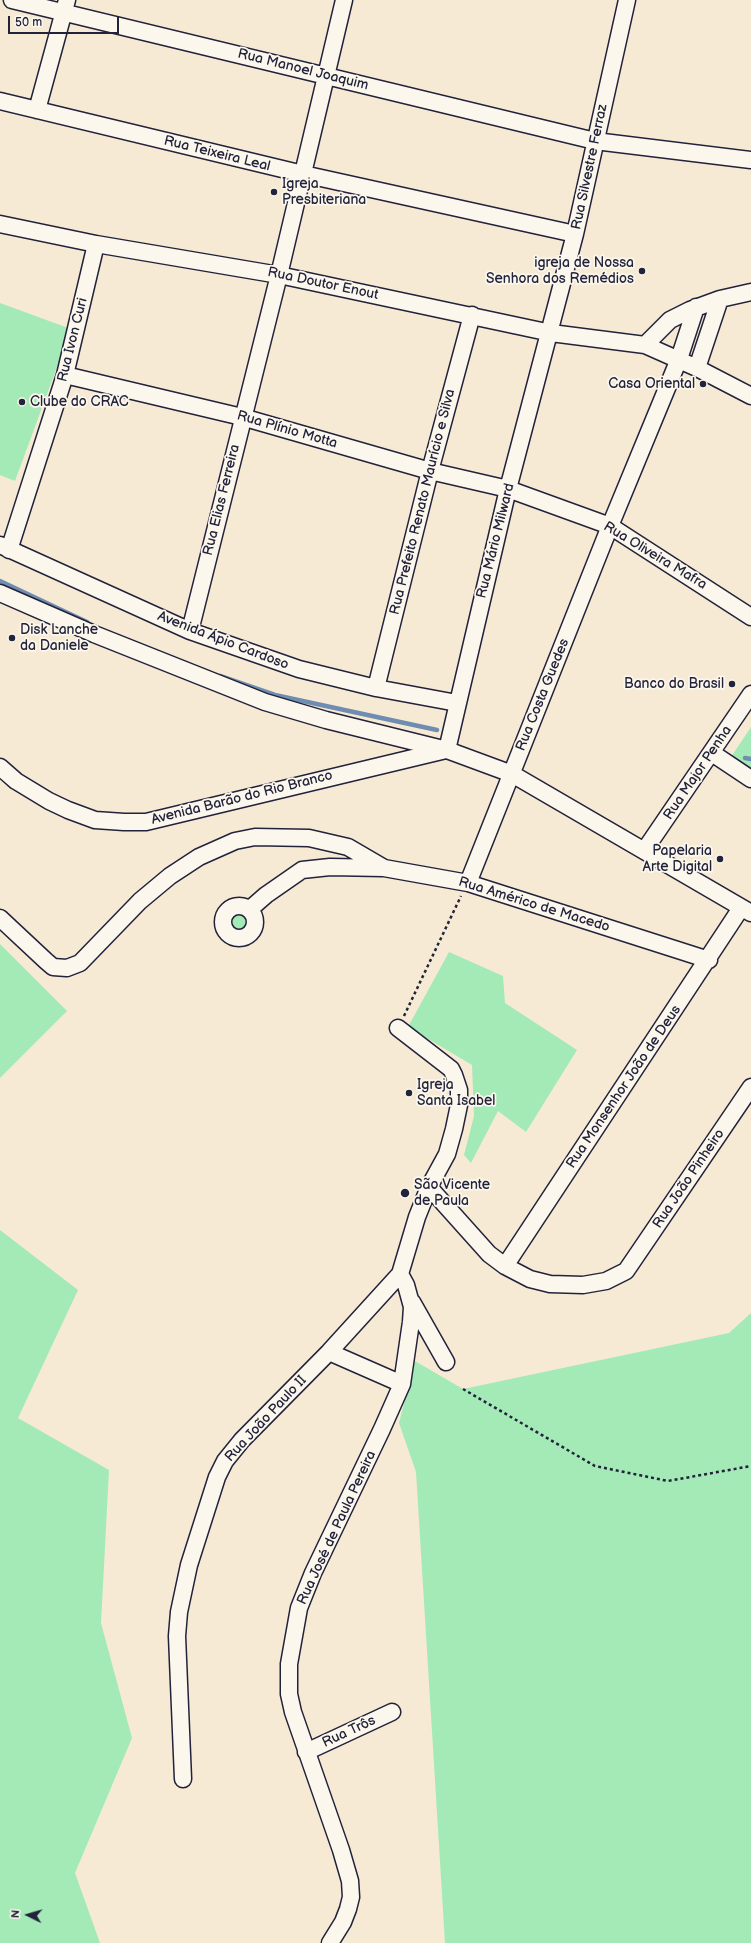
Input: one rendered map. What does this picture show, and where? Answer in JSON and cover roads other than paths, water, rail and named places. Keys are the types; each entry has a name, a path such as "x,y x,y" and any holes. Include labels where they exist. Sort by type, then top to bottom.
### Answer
{"street":[{"name":"Rua Manoel Joaquim","path":"12,0 66,6 328,76 595,141 751,160"},
{"name":"Rua Elias Ferreira","path":"190,632 242,417 328,76 344,0"},
{"name":"Rua Silvestre Ferraz","path":"551,333 575,234 627,0"},
{"path":"37,110 66,6"},
{"name":"Rua Teixeira Leal","path":"0,101 303,174 575,234"},
{"name":"Rua Doutor Enout","path":"0,224 96,244 279,275 551,333 645,345 679,359 751,396"},
{"name":"Rua Ivon Curi","path":"5,548 65,375 96,244"},
{"path":"645,345 670,320 696,307 720,299 751,292"},
{"path":"697,368 720,299"},
{"name":"Rua Costa Guedes","path":"468,883 610,526 679,359 696,307"},
{"name":"Rua Prefeito Renato Maurício e Silva","path":"376,688 430,471 472,315"},
{"name":"Rua Mário Milward","path":"448,750 457,703 508,489 551,333"},
{"name":"Rua Plínio Motta","path":"65,375 242,417 430,471 508,489"},
{"name":"Rua Oliveira Mafra","path":"508,489 610,526 751,617"},
{"name":"Avenida Ápio Cardoso","path":"5,548 190,632 299,669 376,688 457,703"},
{"path":"0,593 94,634 265,702 326,720 448,750 512,774 746,910"},
{"name":"Rua Major Penha","path":"644,851 751,694"},
{"name":"Avenida Barão do Rio Branco","path":"0,767 16,781 49,801 68,810 95,820 146,822 448,750"},
{"path":"712,753 751,779"},
{"path":"0,918 53,967 67,968 80,963 140,901 170,876 199,857 236,841 255,837 309,838 348,847 384,868"},
{"name":"Rua Américo de Macedo","path":"250,910 266,895 293,874 302,870 330,867 384,868 468,883 709,960"},
{"name":"Rua Monsenhor João de Deus","path":"505,1266 709,960 746,910"},
{"name":"Rua João Paulo II","path":"183,1779 177,1636 179,1612 189,1565 208,1500 225,1461 242,1440 329,1352 400,1274 407,1247 429,1187 446,1154 454,1129 459,1105 458,1083 451,1069 398,1028"},
{"name":"Rua João Pinheiro","path":"505,1266 530,1279 550,1284 566,1285 595,1284 606,1281 626,1271 751,1087"},
{"path":"429,1187 488,1254 505,1266"},
{"name":"Rua José de Paula Pereira","path":"330,1943 343,1922 348,1910 351,1897 350,1882 341,1850 292,1712 289,1694 289,1664 299,1608 313,1572 402,1384 411,1322 410,1297 400,1274"},
{"path":"410,1297 446,1362"},
{"path":"329,1352 402,1384"},
{"name":"Rua Trôs","path":"306,1752 392,1712"}],"waterway":[{"path":"0,581 87,622"},
{"path":"220,676 275,695 437,730"},
{"path":"745,758 751,759"}],"place":[{"name":"Igreja Presbiteriana","path":"274,192"},
{"name":"igreja de Nossa Senhora dos Remédios","path":"642,271"},
{"name":"Casa Oriental","path":"703,384"},
{"name":"Clube do CRAC","path":"22,402"},
{"name":"Disk Lanche da Daniele","path":"12,638"},
{"name":"Banco do Brasil","path":"732,684"},
{"name":"Papelaria Arte Digital","path":"720,859"},
{"name":"Igreja Santa Isabel","path":"409,1093"},
{"name":"São Vicente de Paula","path":"405,1193"}]}
